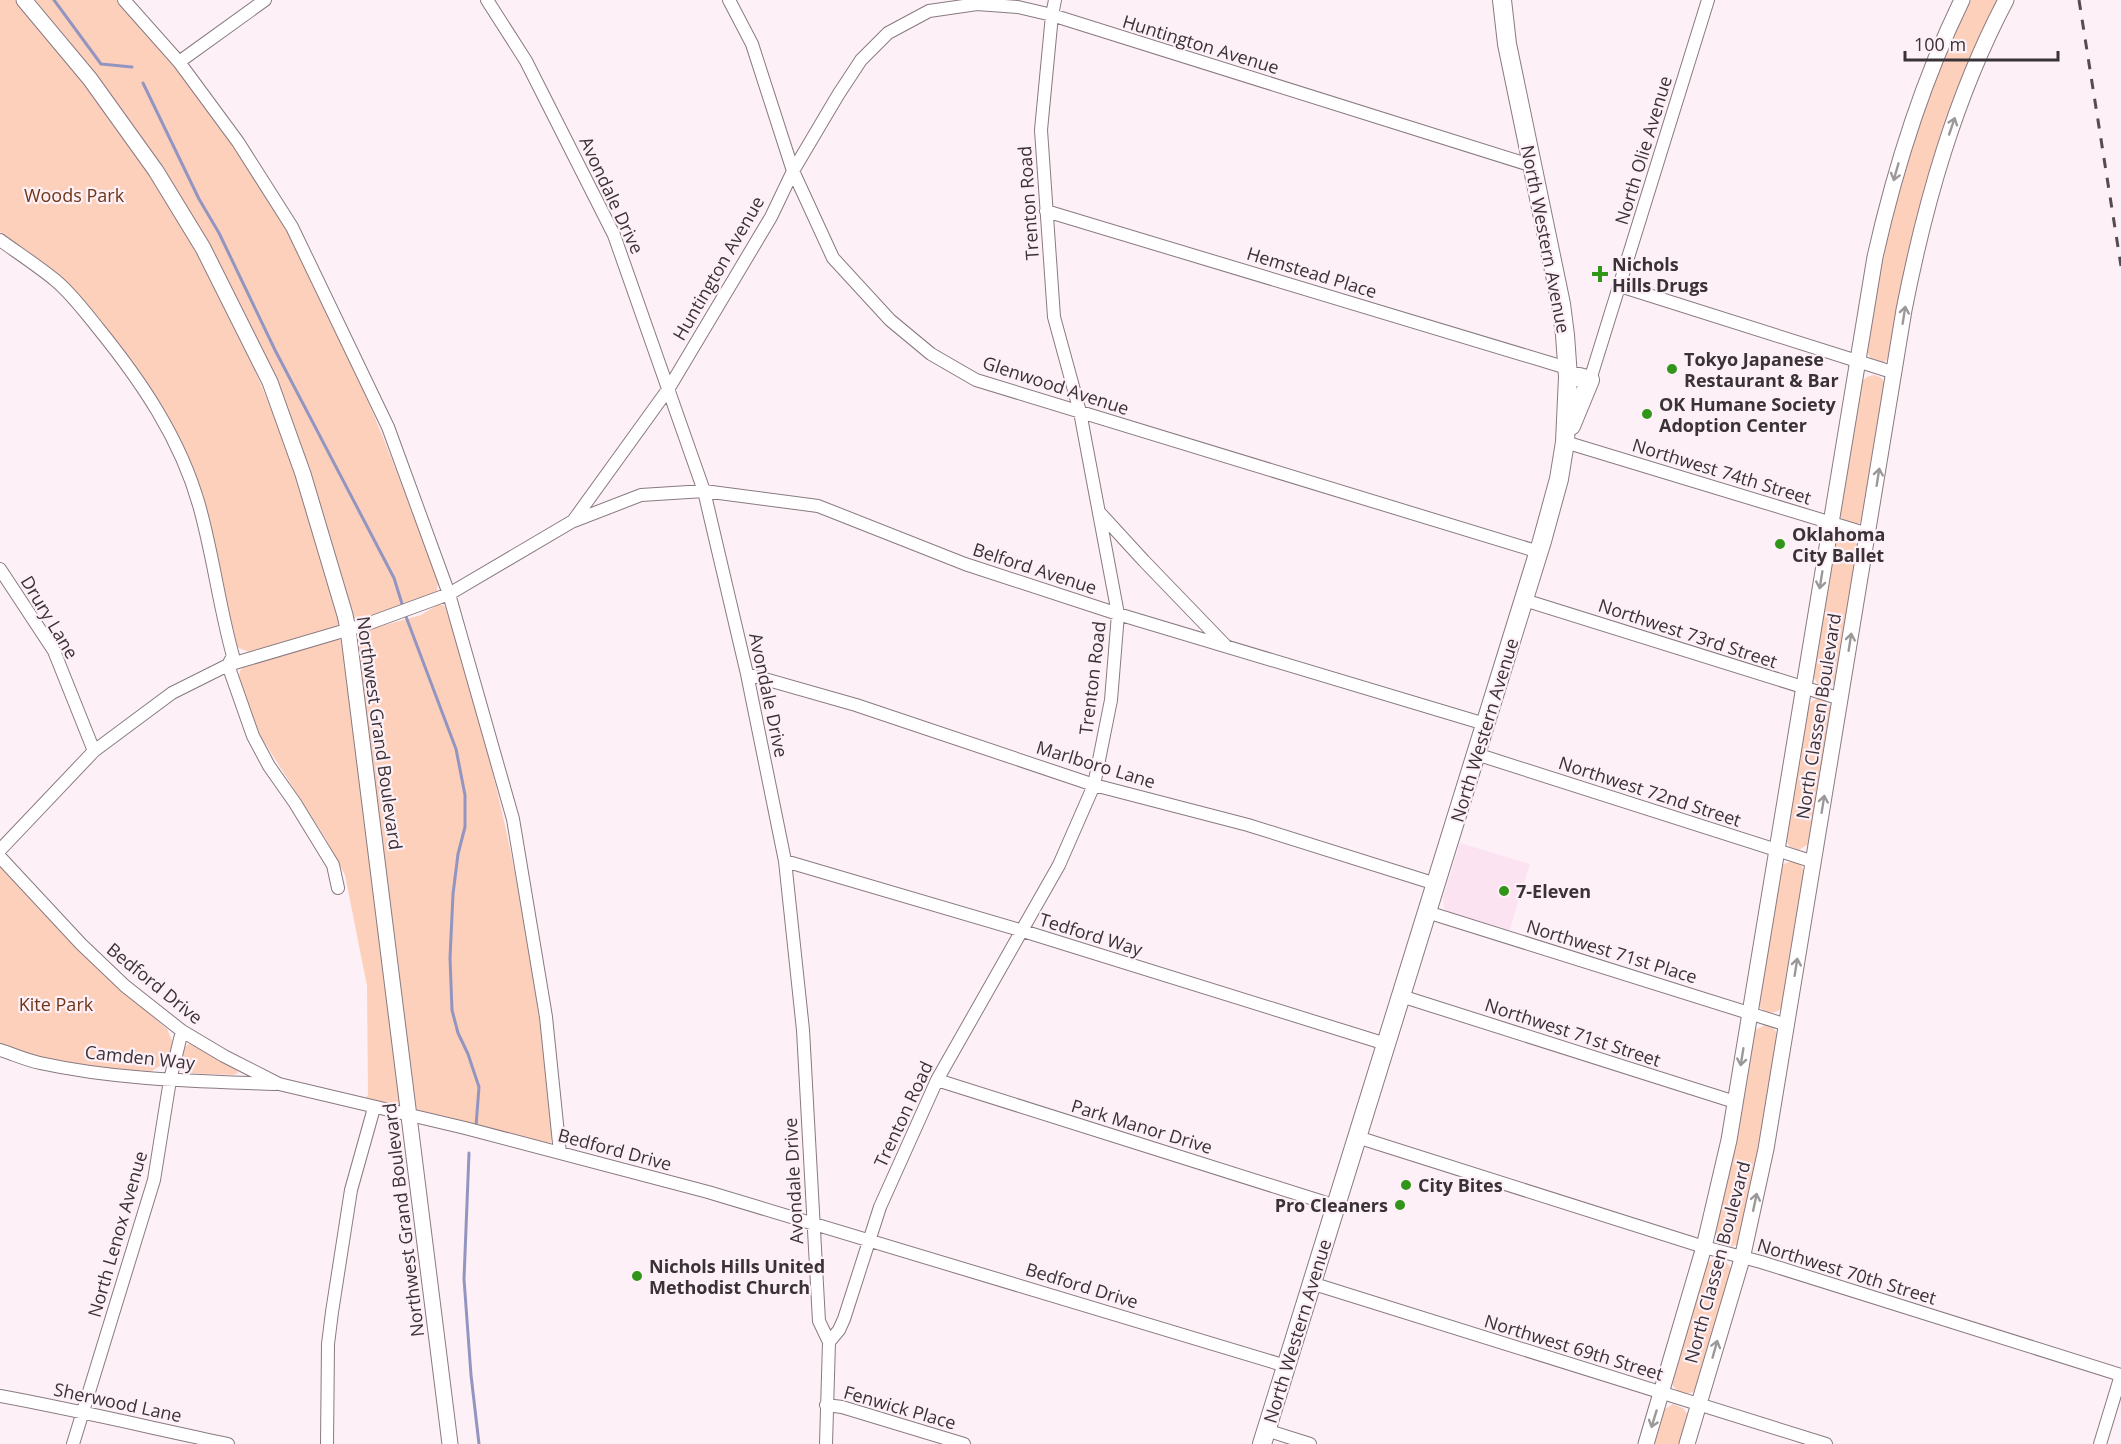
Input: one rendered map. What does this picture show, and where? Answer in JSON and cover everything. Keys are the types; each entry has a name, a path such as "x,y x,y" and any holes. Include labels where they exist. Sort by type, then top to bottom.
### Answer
{"main road":[{"name":"North Western Avenue","path":"1264,1437 1539,552 1556,491 1565,442 1568,373 1562,304 1508,44 1502,0"},
{"path":"1565,442 1590,380 1568,373"}],"street":[{"name":"Northwest Grand Boulevard","path":"24,0 90,80 156,171 203,248 270,382 303,474 348,629 411,1117 450,1444"},
{"path":"124,0 179,62 238,142 292,227 388,427 449,594 513,819 546,1017 560,1153"},
{"path":"179,62 265,0"},
{"name":"Avondale Drive","path":"487,0 526,61 614,235 704,491 747,674 785,861 803,1030 819,1321 829,1342 826,1444"},
{"name":"Glenwood Avenue","path":"729,0 752,44 793,171 833,258 890,320 931,354 976,380 1539,552"},
{"name":"Trenton Road","path":"829,1342 839,1330 844,1319 869,1238 902,1156 938,1080 1059,865 1094,785 1111,700 1118,614 1080,412 1054,317 1041,130 1052,15 1056,0"},
{"name":"North Olie Avenue","path":"1590,380 1708,0"},
{"name":"North Classen Boulevard","path":"1646,1444 1704,1247 1721,1179 1875,257 1900,158 1931,70 1962,0"},
{"name":"North Classen Boulevard","path":"1687,1444 1742,1259 1766,1149 1911,274 1932,188 1964,93 1985,42 2006,0"},
{"name":"Huntington Avenue","path":"0,850 94,751 172,693 228,665 398,614 449,594 573,522 669,388 771,217 793,171 861,60 888,33 929,11 977,4 1018,7 1052,15 1533,166"},
{"name":"Hemstead Place","path":"1046,211 1568,373"},
{"path":"0,240 57,282 87,315 152,400 179,449 199,503 214,565 233,656 228,665 253,736 269,766 333,865 338,888"},
{"path":"1620,286 1895,373"},
{"name":"Northwest 74th Street","path":"1565,442 1868,534"},
{"name":"Belford Avenue","path":"573,522 641,495 704,491 818,506 965,564 1118,614 1485,724"},
{"path":"1098,511 1226,646"},
{"name":"Drury Lane","path":"0,569 54,651 94,751"},
{"name":"Northwest 73rd Street","path":"1524,600 1841,699"},
{"name":"Marlboro Lane","path":"747,674 856,705 1094,785 1248,825 1436,884"},
{"name":"Northwest 72nd Street","path":"1476,754 1814,862"},
{"name":"Bedford Drive","path":"0,857 81,944 125,986 182,1031 224,1056 279,1084 465,1128 708,1192 869,1238 1286,1366"},
{"name":"Tedford Way","path":"785,861 1386,1044"},
{"name":"Northwest 71st Place","path":"1427,912 1787,1025"},
{"name":"Northwest 71st Street","path":"1401,996 1735,1102"},
{"name":"North Lenox Avenue","path":"73,1444 154,1180 170,1080 182,1031"},
{"name":"Camden Way","path":"0,1050 38,1063 112,1074 170,1080 279,1084"},
{"name":"Park Manor Drive","path":"938,1080 1336,1206"},
{"name":"Northwest Grand Boulevard","path":"327,1444 328,1344 332,1312 351,1190 374,1108"},
{"name":"Northwest 70th Street","path":"1357,1137 1742,1259 1761,1262 2121,1375"},
{"name":"Northwest 69th Street","path":"1311,1283 1826,1444"},
{"path":"2100,1444 2121,1375"},
{"name":"Sherwood Lane","path":"0,1396 84,1411 112,1420 228,1444"},
{"name":"Fenwick Place","path":"826,1406 842,1407 964,1444"},
{"path":"1264,1437 1310,1444"}],"shaded area":[{"path":"1460,843 1530,864 1509,932 1450,913 1444,908 1443,898"}],"green space":[{"name":"Woods Park","path":"0,0 15,0 53,44 145,166 199,256 243,342 289,452 306,502 338,617 339,624 336,627 249,652 235,644 199,485 185,451 61,279 0,232"},
{"name":"Woods Park","path":"35,0 117,0 179,72 236,149 271,203 296,248 342,341 383,436 420,533 438,581 437,592 363,619 354,620 350,613 314,485 287,408 243,309 197,225 70,42"},
{"path":"1971,0 2000,0 1971,64 1893,354 1883,363 1877,362 1872,360 1867,350 1892,210 1925,103"},
{"path":"1873,375 1882,378 1886,387 1864,519 1858,524 1851,525 1841,518 1839,511 1860,383"},
{"path":"1842,537 1853,540 1859,547 1836,683 1827,688 1817,683 1812,674 1833,548 1836,541"},
{"path":"439,604 445,606 465,671 500,803 514,869 527,936 546,1071 552,1139 550,1143 544,1144 417,1112 355,640 363,631 421,615"},
{"path":"336,638 342,641 403,1104 398,1108 364,1100 368,1095 367,986 345,875 326,839 259,734 239,676 243,667"},
{"path":"1816,699 1827,703 1833,713 1810,843 1799,850 1790,847 1785,839 1806,706"},
{"path":"1792,861 1801,865 1806,875 1783,1007 1770,1013 1758,1005 1780,867"},
{"name":"Kite Park","path":"0,866 123,991 167,1029 172,1040 171,1054 165,1063 150,1072 66,1064 0,1047"},
{"path":"1765,1025 1773,1028 1778,1034 1758,1167 1740,1241 1733,1246 1726,1247 1714,1236 1753,1031"},
{"path":"190,1043 237,1069 238,1073 233,1075 184,1073 179,1066 182,1049"},
{"path":"1713,1259 1724,1261 1731,1270 1696,1390 1682,1393 1671,1382 1706,1264"},
{"path":"1673,1404 1683,1408 1688,1415 1681,1444 1651,1444 1663,1410"}],"waterway":[{"path":"54,0 101,64 132,67"},
{"path":"143,83 275,350 394,578 403,607"},
{"path":"405,614 456,749 465,795 465,827 458,854 453,894 450,958 452,1010 458,1033 479,1087 476,1126"},
{"path":"469,1153 464,1279 479,1444"}],"railway":[{"path":"2079,0 2121,266"}],"place":[{"name":"Nichols Hills Drugs","path":"1600,274"},
{"name":"Tokyo Japanese Restaurant & Bar","path":"1672,369"},
{"name":"OK Humane Society Adoption Center","path":"1647,414"},
{"name":"Oklahoma City Ballet","path":"1780,544"},
{"name":"7-Eleven","path":"1504,891"},
{"name":"City Bites","path":"1406,1185"},
{"name":"Pro Cleaners","path":"1400,1205"},
{"name":"Nichols Hills United Methodist Church","path":"637,1276"}]}
